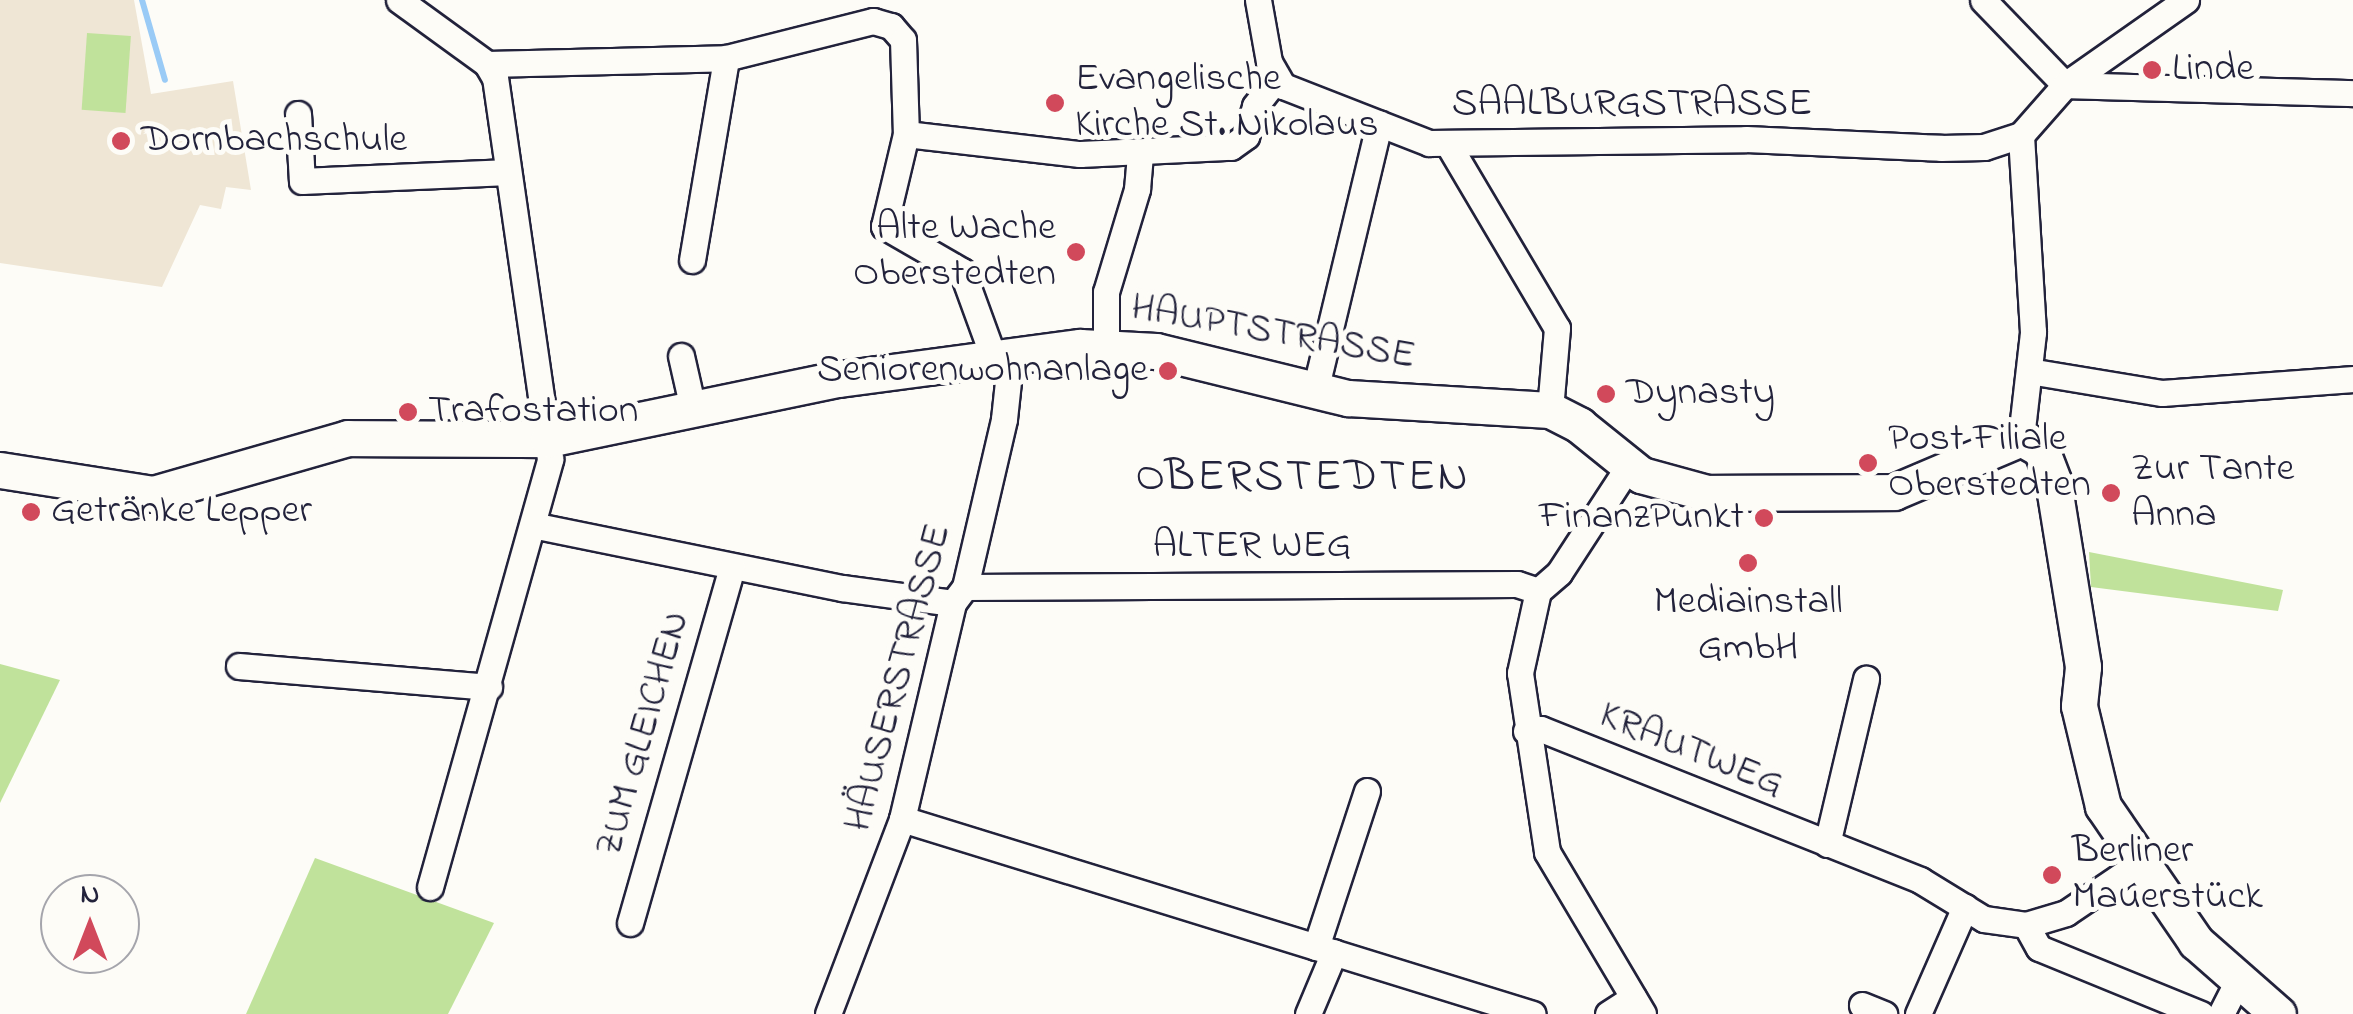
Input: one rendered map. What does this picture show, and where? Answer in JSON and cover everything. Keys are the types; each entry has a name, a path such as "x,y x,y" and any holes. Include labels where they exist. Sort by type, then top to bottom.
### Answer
{"street":[{"path":"399,0 487,64 726,58 873,21 891,26 902,40 906,134 884,226 962,272 1002,354"},
{"path":"906,134 1042,152 1140,154 1231,147 1246,136 1256,106 1276,79 1258,0"},
{"path":"1983,0 2065,85 2353,93"},
{"path":"2186,0 2065,85 2021,134 2033,332 2021,438 2041,448 2053,482 2085,687 2079,706 2095,783 2111,822 2196,942 2237,982 2278,1014"},
{"path":"692,260 726,58"},
{"path":"430,887 549,472 548,439 508,172 487,64"},
{"name":"SAALBURGSTRASSE","path":"1276,79 1379,124 1448,144 1746,139 1984,147 2021,134"},
{"path":"298,114 302,181 508,172"},
{"path":"1315,390 1379,124"},
{"path":"1448,144 1547,310 1558,338 1550,410"},
{"path":"1106,347 1106,292 1137,189 1140,154"},
{"name":"HAUPTSTRASSE","path":"0,470 153,494 348,438 548,439 693,408 1002,354 1106,347 1156,351 1315,390 1394,402 1519,404 1550,410 1579,425 1628,466 1706,494 1871,495 1924,484 1994,445 2021,438"},
{"name":"HÄUSERSTRASSE","path":"828,1014 902,819 1004,419 1002,354"},
{"path":"681,356 693,408"},
{"path":"2029,372 2162,393 2353,379"},
{"path":"1608,1014 1638,1006 1547,852 1526,731 1522,648 1538,590 1560,573 1628,466"},
{"name":"ALTER WEG","path":"536,526 732,567 959,595 1480,583 1538,590"},
{"name":"ZUM GLEICHEN","path":"630,923 732,567"},
{"path":"239,666 489,687"},
{"name":"KRAUTWEG","path":"1827,844 1866,679"},
{"name":"KRAUTWEG","path":"1526,731 1542,729 1920,880 1994,923 2026,926 2039,948 2201,1014"},
{"path":"1308,1014 1367,792"},
{"path":"902,819 1533,1014"},
{"path":"2026,926 2066,914 2140,863"},
{"path":"1918,1014 1965,907"},
{"path":"2221,1014 2237,982"}],"shaded area":[{"name":"Dornbachschule","path":"0,0 134,0 151,94 233,81 251,190 226,187 221,209 200,205 162,287 0,263"}],"green space":[{"path":"87,33 131,36 126,113 82,110"},
{"path":"2089,552 2283,590 2278,611 2091,587"},
{"path":"0,664 60,680 0,803"},
{"path":"315,858 494,923 448,1014 246,1014"}],"waterway":[{"path":"142,0 165,80"}],"place":[{"name":"Linde","path":"2152,70"},
{"name":"Evangelische Kirche St. Nikolaus","path":"1055,103"},
{"name":"Dornbachschule","path":"121,141"},
{"name":"Alte Wache Oberstedten","path":"1076,252"},
{"name":"Seniorenwohnanlage","path":"1168,371"},
{"name":"Dynasty","path":"1606,394"},
{"name":"Trafostation","path":"408,412"},
{"name":"Post Filiale Oberstedten","path":"1868,463"},
{"name":"Zur Tante Anna","path":"2111,493"},
{"name":"Getränke Lepper","path":"31,512"},
{"name":"FinanzPunkt","path":"1764,518"},
{"name":"Mediainstall GmbH","path":"1748,563"},
{"name":"Berliner Mauerstück","path":"2052,875"}],"district":[{"name":"OBERSTEDTEN","path":"1303,479"}]}
